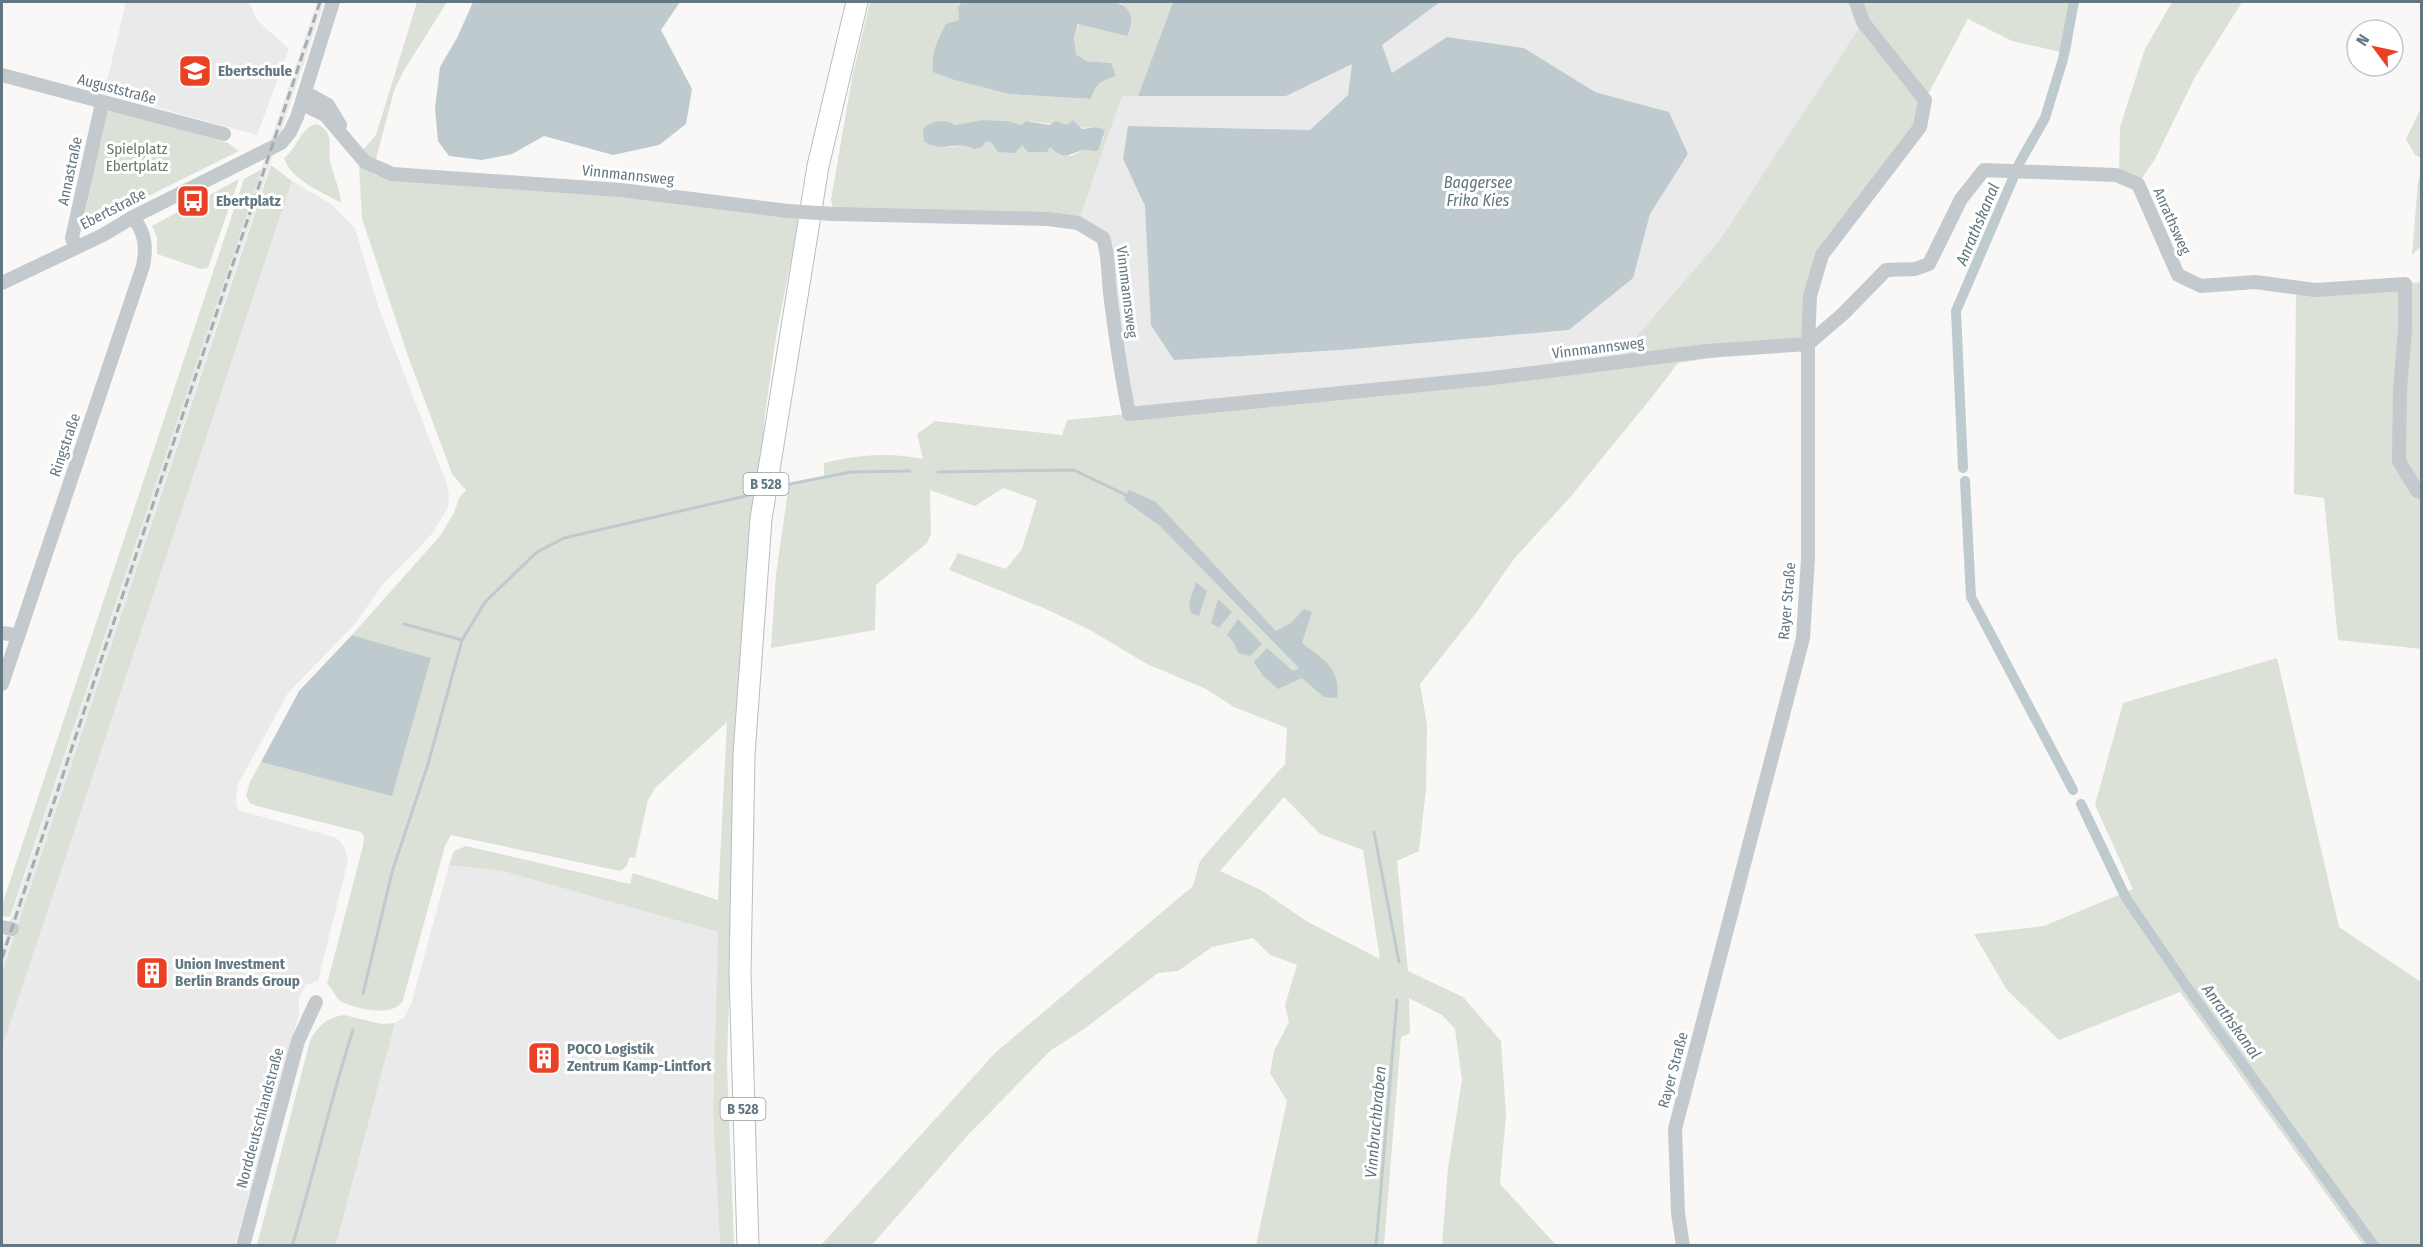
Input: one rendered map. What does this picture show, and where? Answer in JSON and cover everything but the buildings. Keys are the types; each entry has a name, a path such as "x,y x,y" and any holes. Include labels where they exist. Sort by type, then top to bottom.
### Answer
{"highway":[{"name":"B 528","path":"748,1245 740,973 744,755 761,519 818,166 857,2"}],"street":[{"name":"Ebertstraße","path":"2,283 75,246 103,235 133,217 281,143 290,132 304,98 333,2"},
{"name":"Rayer Straße","path":"1683,1245 1678,1214 1675,1129 1803,638 1808,559 1810,296 1822,255 1920,127 1924,100 1863,22 1856,2"},
{"name":"Auguststraße","path":"2,75 224,134"},
{"name":"Vinnmannsweg","path":"304,98 325,115 364,162 392,174 621,190 834,214 1047,219 1078,223 1103,238 1108,255 1110,290 1121,370 1130,414 1493,378 1706,351 1808,344"},
{"name":"Annastraße","path":"75,246 72,237 102,103"},
{"name":"Anrathsweg","path":"1808,344 1843,314 1886,270 1915,269 1929,264 1961,199 1984,170 2116,175 2138,184 2178,275 2201,286 2255,282 2315,290 2405,284 2399,461 2417,491 2421,492"},
{"name":"Ringstraße","path":"2,684 143,266 146,251 145,240 133,217"},
{"path":"2,633 18,635"},
{"name":"Norddeutschlandstraße","path":"243,1245 298,1041 316,1002"}],"shaded area":[{"name":"Ebertschule","path":"126,2 249,2 257,20 289,49 257,135 104,93"},
{"path":"317,2 324,2 2,973 2,945"},
{"path":"1440,2 1856,2 1863,22 1719,241 1629,345 1624,369 1129,414 1103,238 1078,223 1122,96 1286,96 1353,63 1348,95 1310,130 1128,126 1123,159 1145,206 1173,360 1341,350 1569,330 1633,277 1650,214 1688,154 1669,112 1595,92 1524,48 1447,37 1392,73 1379,47"},
{"path":"292,181 331,204 355,228 378,306 446,482 449,494 448,507 432,534 383,584 355,624 288,693 237,786 238,810 334,837 345,848 348,861 318,981 306,985 299,997 299,1014 235,1245 2,1246 2,1047"},
{"name":"POCO Logistik Zentrum Kamp-Lintfort","path":"449,865 503,871 718,932 713,1114 720,1245 336,1246 395,1023 404,1017 411,1005"}],"green space":[{"path":"417,2 447,2 403,72 394,91 375,163 361,152 376,135"},
{"path":"870,2 962,2 958,7 959,20 934,72 954,80 1009,94 1091,99 1100,84 1115,76 1111,63 1086,61 1076,54 1074,37 1079,24 1097,28 1123,4 1115,2 1173,2 1138,96 1122,96 1078,223 834,214 831,200 852,78","holes":["983,120 1008,121 1022,125 1026,121 1096,127 1104,137 1098,147 1086,149 1071,156 1050,146 986,141 982,147 968,145 951,147 924,140 924,134 944,122 956,125"]},
{"path":"1856,2 2078,2 2070,54 2012,41 1968,19 1925,100 1920,127 1822,255 1808,344 1678,363 1572,495 1514,559 1476,613 1420,684 1427,725 1426,789 1419,851 1397,861 1408,971 1463,997 1501,1041 1506,1115 1500,1184 1556,1245 1442,1245 1448,1168 1462,1080 1455,1029 1442,1015 1409,998 1410,1033 1401,1037 1384,1245 1256,1245 1287,1101 1270,1073 1274,1051 1289,1022 1285,1005 1297,965 1270,955 1253,938 1212,947 1178,971 1158,973 1084,1029 1050,1051 968,1135 872,1245 821,1245 996,1052 1193,886 1200,861 1285,764 1287,728 1234,707 1206,689 1147,664 1090,630 1046,609 949,570 958,553 1006,569 1022,549 1037,500 1003,488 975,506 930,490 931,534 927,543 876,585 875,630 771,648 776,575 789,484 824,477 824,463 837,460 885,455 923,459 917,434 935,421 1062,435 1067,420 1625,367 1629,345 1719,241 1863,22","holes":["1284,797 1320,834 1363,850 1380,959 1308,922 1261,890 1220,871"]},
{"path":"2172,2 2242,2 2195,77 2155,159 2136,187 2119,180 2120,127 2145,49"},
{"name":"Spielplatz Ebertplatz","path":"110,108 228,143 239,151 82,229 106,111"},
{"path":"2421,108 2421,158 2415,155 2406,139"},
{"path":"316,124 322,127 328,135 330,161 341,203 300,179 293,173 284,158 306,129"},
{"path":"271,165 292,181 2,1047 2,973"},
{"path":"359,165 375,175 393,180 635,197 799,219 776,337 765,414 757,502 731,932 727,1063 734,1245 720,1245 713,1114 718,932 503,871 449,865 454,851 466,846 630,884 633,873 718,900 727,722 655,788 648,800 635,858 630,857 626,867 620,871 451,835 445,846 403,1000 399,1006 392,1009 366,1009 342,1002 327,984 363,846 364,837 361,832 257,806 250,803 246,796 250,782 261,762 392,795 431,658 352,635 440,536 454,513 459,498 466,490 452,474 408,356 362,219"},
{"path":"262,169 10,917 2,916 2,905 244,179"},
{"path":"2421,171 2421,246 2412,255 2418,182"},
{"path":"239,179 208,268 201,269 157,254 157,237 152,226"},
{"path":"2421,282 2421,649 2338,640 2324,498 2294,494 2296,292"},
{"path":"2277,658 2339,927 2421,982 2421,1245 2363,1245 2180,992 2059,1040 2007,990 1974,934 2044,926 2133,889 2095,805 2123,703"},
{"path":"344,1015 382,1024 395,1023 336,1245 257,1245 310,1041 324,1023"}],"water":[{"path":"473,2 680,2 661,30 692,89 686,124 659,145 613,155 544,136 512,154 482,160 449,156 438,141 435,109 440,67 457,38"},
{"path":"962,2 1115,2 1126,8 1131,16 1127,36 1078,24 1074,37 1076,54 1086,61 1111,63 1116,76 1100,84 1091,99 1009,94 954,80 933,72 937,42 946,24 959,20 958,7"},
{"name":"Baggersee Frika Kies","path":"1173,2 1440,2 1382,45 1392,73 1447,37 1524,48 1595,92 1669,112 1688,154 1650,214 1633,278 1569,330 1341,350 1174,360 1151,325 1145,206 1123,159 1128,126 1310,130 1348,95 1352,64 1286,96 1138,96"},
{"path":"983,120 1008,121 1021,125 1026,121 1050,125 1056,121 1067,125 1073,120 1082,129 1096,127 1105,130 1098,151 1085,150 1066,155 1059,154 1050,147 1047,152 1028,152 1022,145 1015,153 998,152 991,142 986,141 982,147 974,149 962,146 936,146 924,141 923,129 934,122 948,122 956,125"},
{"path":"1129,490 1156,502 1276,631 1291,623 1304,609 1312,612 1302,643 1329,665 1336,679 1337,698 1324,697 1302,678 1278,689 1263,676 1254,662 1267,648 1293,671 1299,668 1160,526 1124,500"},
{"path":"1196,582 1207,591 1199,616 1191,613 1189,604"},
{"path":"1218,599 1232,612 1219,628 1211,623"},
{"path":"1238,619 1262,644 1250,656 1238,653 1234,643 1227,635"},
{"path":"352,635 431,658 392,796 261,762 299,691"}],"waterway":[{"name":"Anrathskanal","path":"1963,468 1956,311 2020,162 2045,118 2063,59 2074,2"},
{"path":"938,472 1074,470 1126,495"},
{"path":"780,486 851,472 910,471"},
{"name":"Anrathskanal","path":"1965,481 1971,597 2073,790"},
{"path":"363,994 392,872 428,764 462,640 485,602 537,552 564,538 750,495"},
{"path":"404,624 462,640"},
{"name":"Anrathskanal","path":"2081,804 2126,898 2187,987 2374,1246"},
{"name":"Vinnbruchbraben","path":"1374,832 1399,962"},
{"name":"Vinnbruchbraben","path":"1376,1246 1397,1000"},
{"path":"292,1246 353,1030"}],"railway":[{"path":"2,958 320,2"}],"place":[{"name":"Ebertschule","path":"195,71"},
{"name":"Ebertplatz","path":"193,201"},
{"name":"Union Investment Berlin Brands Group","path":"152,973"},
{"name":"POCO Logistik Zentrum Kamp-Lintfort","path":"544,1058"}]}
